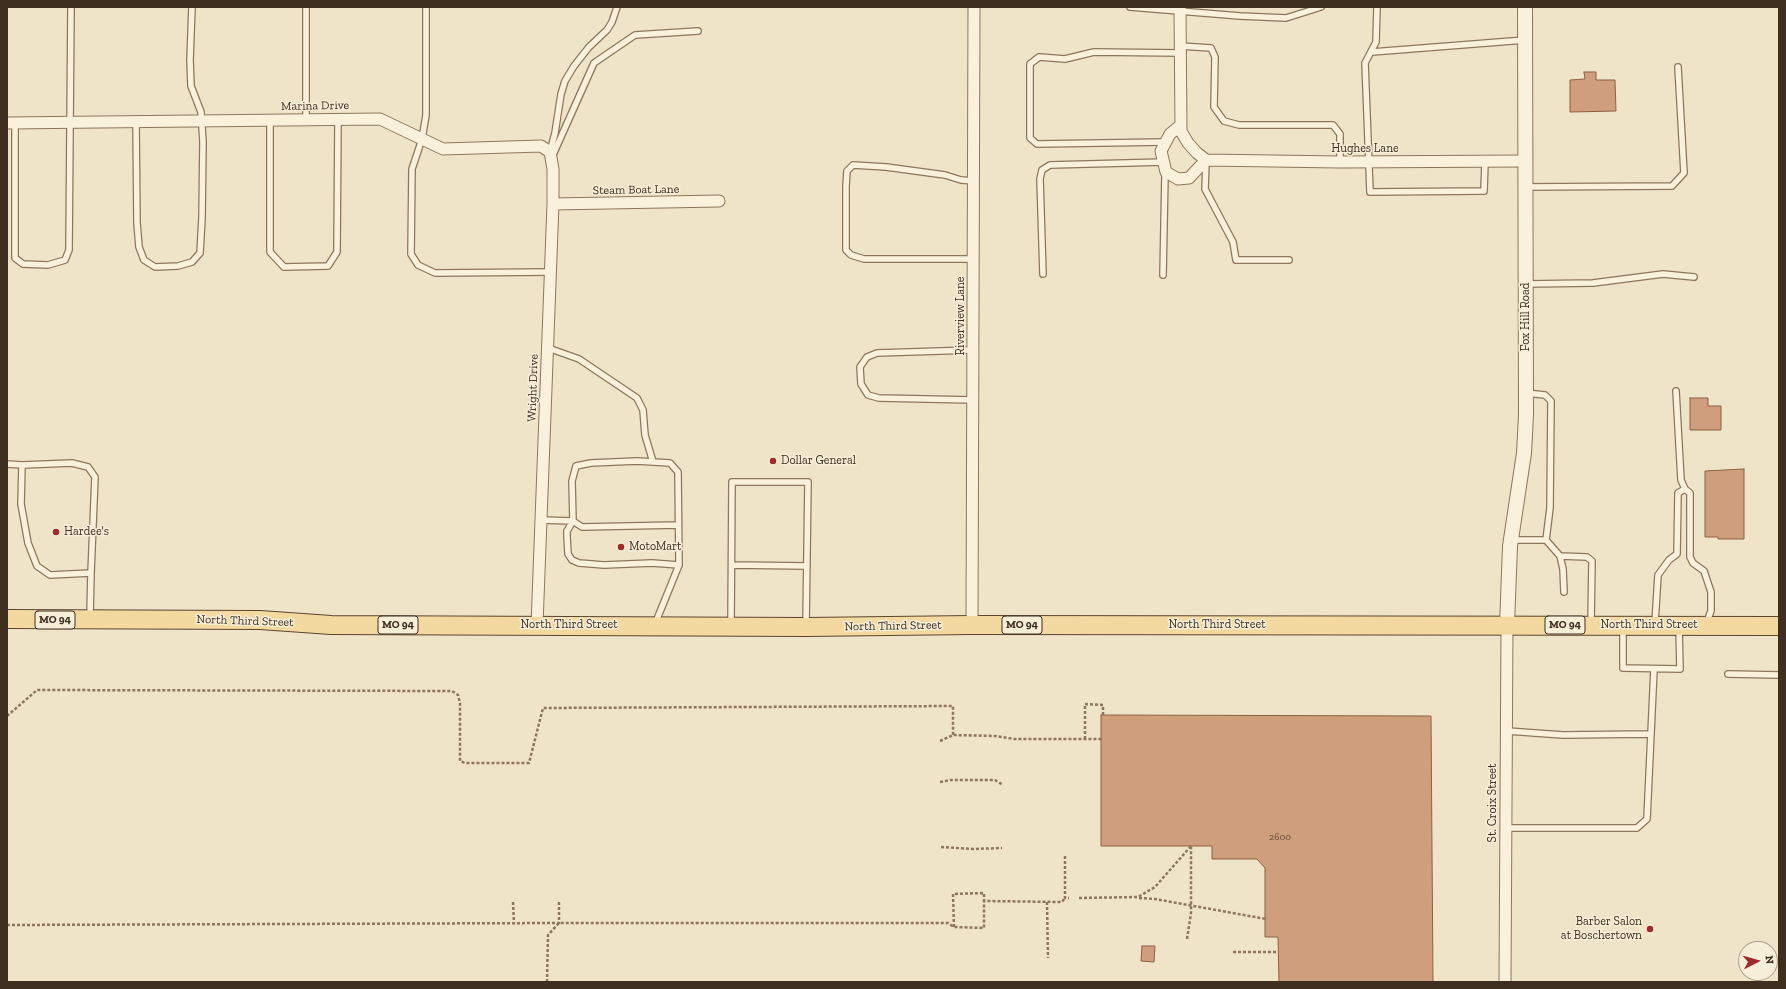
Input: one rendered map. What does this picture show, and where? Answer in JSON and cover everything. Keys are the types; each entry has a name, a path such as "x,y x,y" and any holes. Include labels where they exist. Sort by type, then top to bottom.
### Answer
{"main road":[{"name":"North Third Street","path":"12,616 90,620 260,620 331,625 806,627 972,625 1779,626"}],"street":[{"name":"Riverview Lane","path":"972,625 974,400 974,7"},
{"name":"Fox Hill Road","path":"1507,625 1511,540 1524,453 1526,393 1525,7"},
{"path":"1180,9 1180,50 1181,125 1181,131 1188,143 1206,160 1189,178 1178,179 1166,172 1161,151 1170,134 1181,125"},
{"name":"Marina Drive","path":"11,123 380,119 443,149 541,146 550,155"},
{"name":"Wright Drive","path":"537,625 553,204 550,155"},
{"name":"Hughes Lane","path":"1206,160 1525,162"},
{"name":"Steam Boat Lane","path":"553,204 719,201"},
{"name":"St. Croix Street","path":"1506,982 1507,625"}],"lane":[{"path":"11,123 15,258 23,264 48,265 65,260 69,250 71,7"},
{"path":"136,121 137,223 139,247 144,260 155,267 178,266 192,262 200,252 202,218 202,121 201,112 190,86 192,7"},
{"path":"306,7 306,120"},
{"path":"426,7 426,114 422,139 412,169 411,254 418,265 436,273 550,272"},
{"path":"550,155 555,132 557,112 565,81 574,66 589,47 607,30 612,22 617,7"},
{"path":"1130,7 1210,10 1240,16 1286,18 1321,7"},
{"path":"1377,7 1376,42 1372,52 1366,58 1364,63 1370,192 1484,191 1485,162"},
{"path":"550,155 594,63 635,35 698,31"},
{"path":"1372,52 1525,40"},
{"path":"1166,142 1037,144 1030,138 1030,64 1039,57 1065,59 1094,52 1211,48 1214,56 1214,107 1224,120 1239,125 1333,125 1340,134 1340,162"},
{"path":"1525,188 1672,186 1684,173 1678,67"},
{"path":"270,120 270,252 284,268 328,266 337,252 338,119"},
{"path":"1206,160 1205,189 1233,242 1236,260 1289,260"},
{"path":"1043,274 1040,179 1042,170 1050,165 1164,162 1163,275"},
{"path":"974,181 961,180 945,175 886,167 853,165 848,171 846,250 851,255 864,259 974,259"},
{"path":"1525,284 1593,283 1663,274 1694,277"},
{"path":"548,348 579,360 637,398 643,410 645,435 653,462"},
{"path":"974,350 877,353 867,357 860,367 861,384 868,395 879,398 974,400"},
{"path":"1676,391 1681,480 1685,489 1690,493 1690,557 1693,563 1704,571 1712,592 1711,612 1705,626"},
{"path":"1526,393 1545,395 1550,401 1549,527 1546,540"},
{"path":"654,626 679,565 678,472 670,463 653,462 592,463 576,466 572,481 573,521 567,530 568,554 572,560 579,563 604,565 652,563 679,565"},
{"path":"7,464 22,465 72,463 88,467 95,478 90,573 90,620"},
{"path":"22,465 21,504 28,543 38,566 50,575 90,573"},
{"path":"732,626 732,482 808,482 806,627"},
{"path":"1654,625 1658,575 1669,560 1677,554 1678,493 1685,489"},
{"path":"541,520 573,521 582,527 678,525"},
{"path":"1511,540 1546,540 1560,556 1563,569 1564,592"},
{"path":"1560,556 1587,557 1592,561 1591,625"},
{"path":"732,565 807,566"},
{"path":"1623,625 1623,668 1654,669 1680,669 1679,626"},
{"path":"1506,828 1637,828 1648,819 1654,669"},
{"path":"1728,674 1779,674"},
{"path":"1507,731 1563,735 1651,734"}],"path":[{"path":"7,716 37,690 452,691 458,695 460,703 460,761 465,763 529,763 543,708 954,706 953,735"},
{"path":"1085,739 1085,704 1103,705 1103,715"},
{"path":"940,741 953,735 995,736 1014,739 1101,739"},
{"path":"940,782 951,780 995,780 1003,784"},
{"path":"1138,898 1155,887 1190,846 1190,906 1187,939"},
{"path":"941,847 973,849 1002,848"},
{"path":"984,901 1062,902 1067,898 1065,856"},
{"path":"7,925 948,923 954,927 984,928 984,893 954,894 954,927"},
{"path":"1079,898 1155,899 1266,919"},
{"path":"513,902 514,924"},
{"path":"547,982 548,935 559,923 560,902"},
{"path":"1047,902 1048,958"},
{"path":"1233,952 1278,952"}],"building":[{"path":"1584,72 1596,72 1596,80 1615,80 1616,111 1570,112 1570,80 1585,79"},
{"path":"1690,398 1708,398 1708,406 1721,406 1721,430 1690,430"},
{"path":"1744,469 1744,539 1718,539 1718,537 1705,537 1705,471"},
{"path":"1101,715 1431,716 1433,982 1279,982 1278,937 1265,937 1265,868 1257,859 1212,859 1212,846 1101,846"},
{"path":"1142,946 1155,946 1154,962 1141,961"}],"place":[{"name":"Dollar General","path":"773,461"},
{"name":"Hardee's","path":"56,532"},
{"name":"MotoMart","path":"621,547"},
{"name":"Barber Salon at Boschertown","path":"1650,929"}]}
